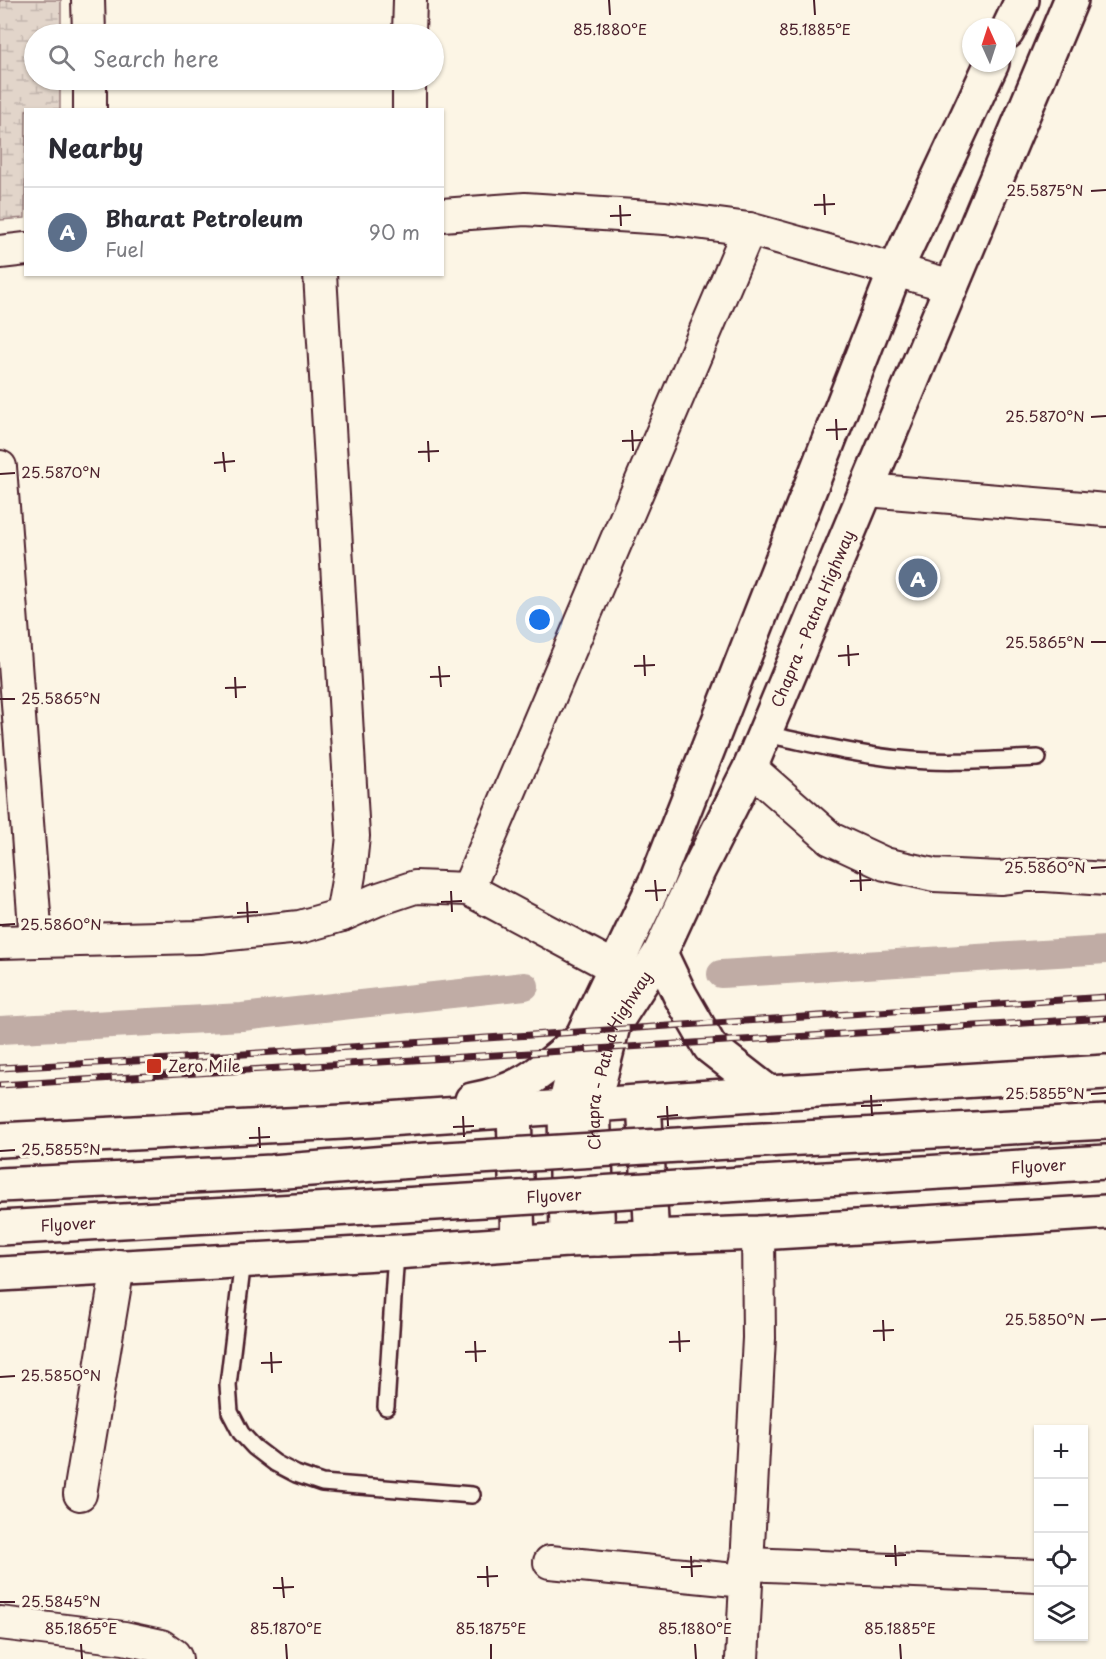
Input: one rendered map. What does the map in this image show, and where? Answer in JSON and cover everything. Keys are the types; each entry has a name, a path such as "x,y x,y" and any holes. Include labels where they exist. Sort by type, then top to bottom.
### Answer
{"highway":[{"path":"1014,18 1022,0"},
{"name":"Chapra - Patna Highway","path":"598,1239 574,1113 614,1026 660,953 750,768 1071,0"},
{"name":"Chapra - Patna Highway","path":"582,1037 657,879 896,269 988,72"},
{"path":"660,953 680,995 710,1047 769,1093"},
{"path":"567,1240 574,1113 582,1037"},
{"path":"343,1122 490,1096 515,1088 536,1076 582,1037"},
{"path":"0,1140 343,1122 514,1110 574,1113 644,1103 769,1093 1106,1072"},
{"path":"644,1103 652,1237"},
{"path":"514,1110 518,1244"},
{"path":"0,1185 272,1172 412,1161 745,1141 1106,1122"},
{"name":"Flyover","path":"0,1228 1106,1162"},
{"path":"0,1274 567,1240 758,1233 1106,1212"}],"street":[{"path":"88,0 89,24"},
{"path":"410,0 410,24"},
{"path":"90,90 90,108"},
{"path":"409,90 409,108"},
{"path":"444,215 536,210 664,218 749,229 952,286"},
{"path":"468,889 749,229"},
{"path":"0,252 24,249"},
{"path":"320,276 353,836 342,915"},
{"path":"0,467 36,940"},
{"path":"867,490 1106,510"},
{"path":"750,768 831,839 885,864 933,874 1000,878 1045,875 1106,879"},
{"path":"0,942 199,937 300,927 342,915 376,900 415,887 468,889 614,967"},
{"path":"742,1659 759,1338 758,1233"},
{"path":"80,1494 118,1266"},
{"path":"550,1562 746,1573 1034,1576"},
{"path":"0,1623 124,1638 161,1646 176,1659"}],"lane":[{"path":"765,734 900,759 953,762 1038,758"},
{"path":"386,1407 396,1252"},
{"path":"243,1260 228,1385 230,1412 241,1433 254,1447 275,1463 296,1474 322,1483 472,1495"}],"green space":[{"path":"0,0 61,0 61,24 24,24 24,90 60,90 60,108 24,108 24,218 0,220"}],"waterway":[{"path":"721,974 1106,950"},
{"path":"0,1030 242,1017 525,986"}],"railway":[{"path":"0,1068 153,1060 1106,997"},
{"path":"0,1085 1106,1018"}],"place":[{"name":"Bharat Petroleum","path":"918,578"},
{"name":"Zero Mile","path":"154,1066"}]}
